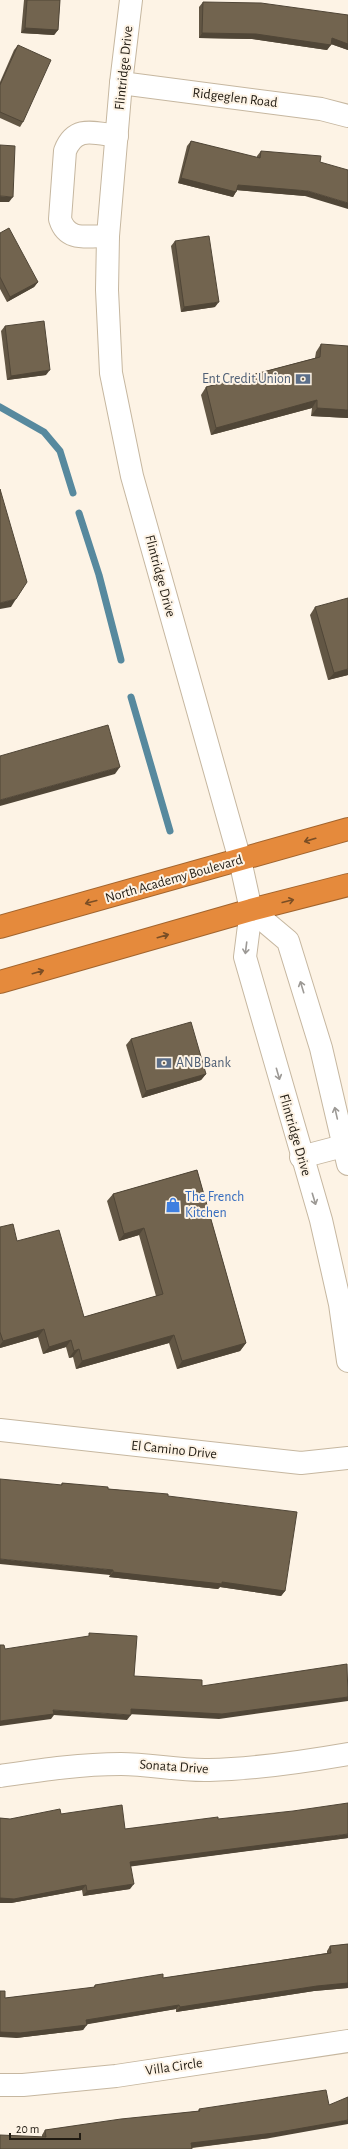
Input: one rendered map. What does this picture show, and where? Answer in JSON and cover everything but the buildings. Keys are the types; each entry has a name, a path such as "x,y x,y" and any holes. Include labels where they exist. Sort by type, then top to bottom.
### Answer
{"highway":[{"name":"North Academy Boulevard","path":"0,927 348,829"},
{"path":"0,982 251,910 348,885"}],"street":[{"name":"Flintridge Drive","path":"131,0 121,83 108,236 108,338 112,379 124,442 164,593 240,860 251,910 245,957 344,1303 348,1361"},
{"name":"Ridgeglen Road","path":"121,83 321,109 348,116"},
{"path":"108,236 73,235 66,232 62,226 60,219 65,151 68,142 74,136 84,132 117,136"},
{"path":"251,910 288,941 321,1048 346,1155 301,1157"},
{"name":"El Camino Drive","path":"0,1430 301,1463 348,1458"},
{"name":"Sonata Drive","path":"0,1776 62,1766 93,1764 123,1764 207,1770 237,1769 285,1764 348,1754"},
{"name":"Villa Circle","path":"0,2085 23,2085 116,2076 348,2041"}],"waterway":[{"path":"0,407 44,432 60,451 73,493"},
{"path":"79,513 99,575 121,660"},
{"path":"131,697 170,831"}],"place":[{"name":"Ent Credit Union","path":"303,379"},
{"name":"ANB Bank","path":"164,1063"},
{"name":"The French Kitchen","path":"173,1205"}]}
